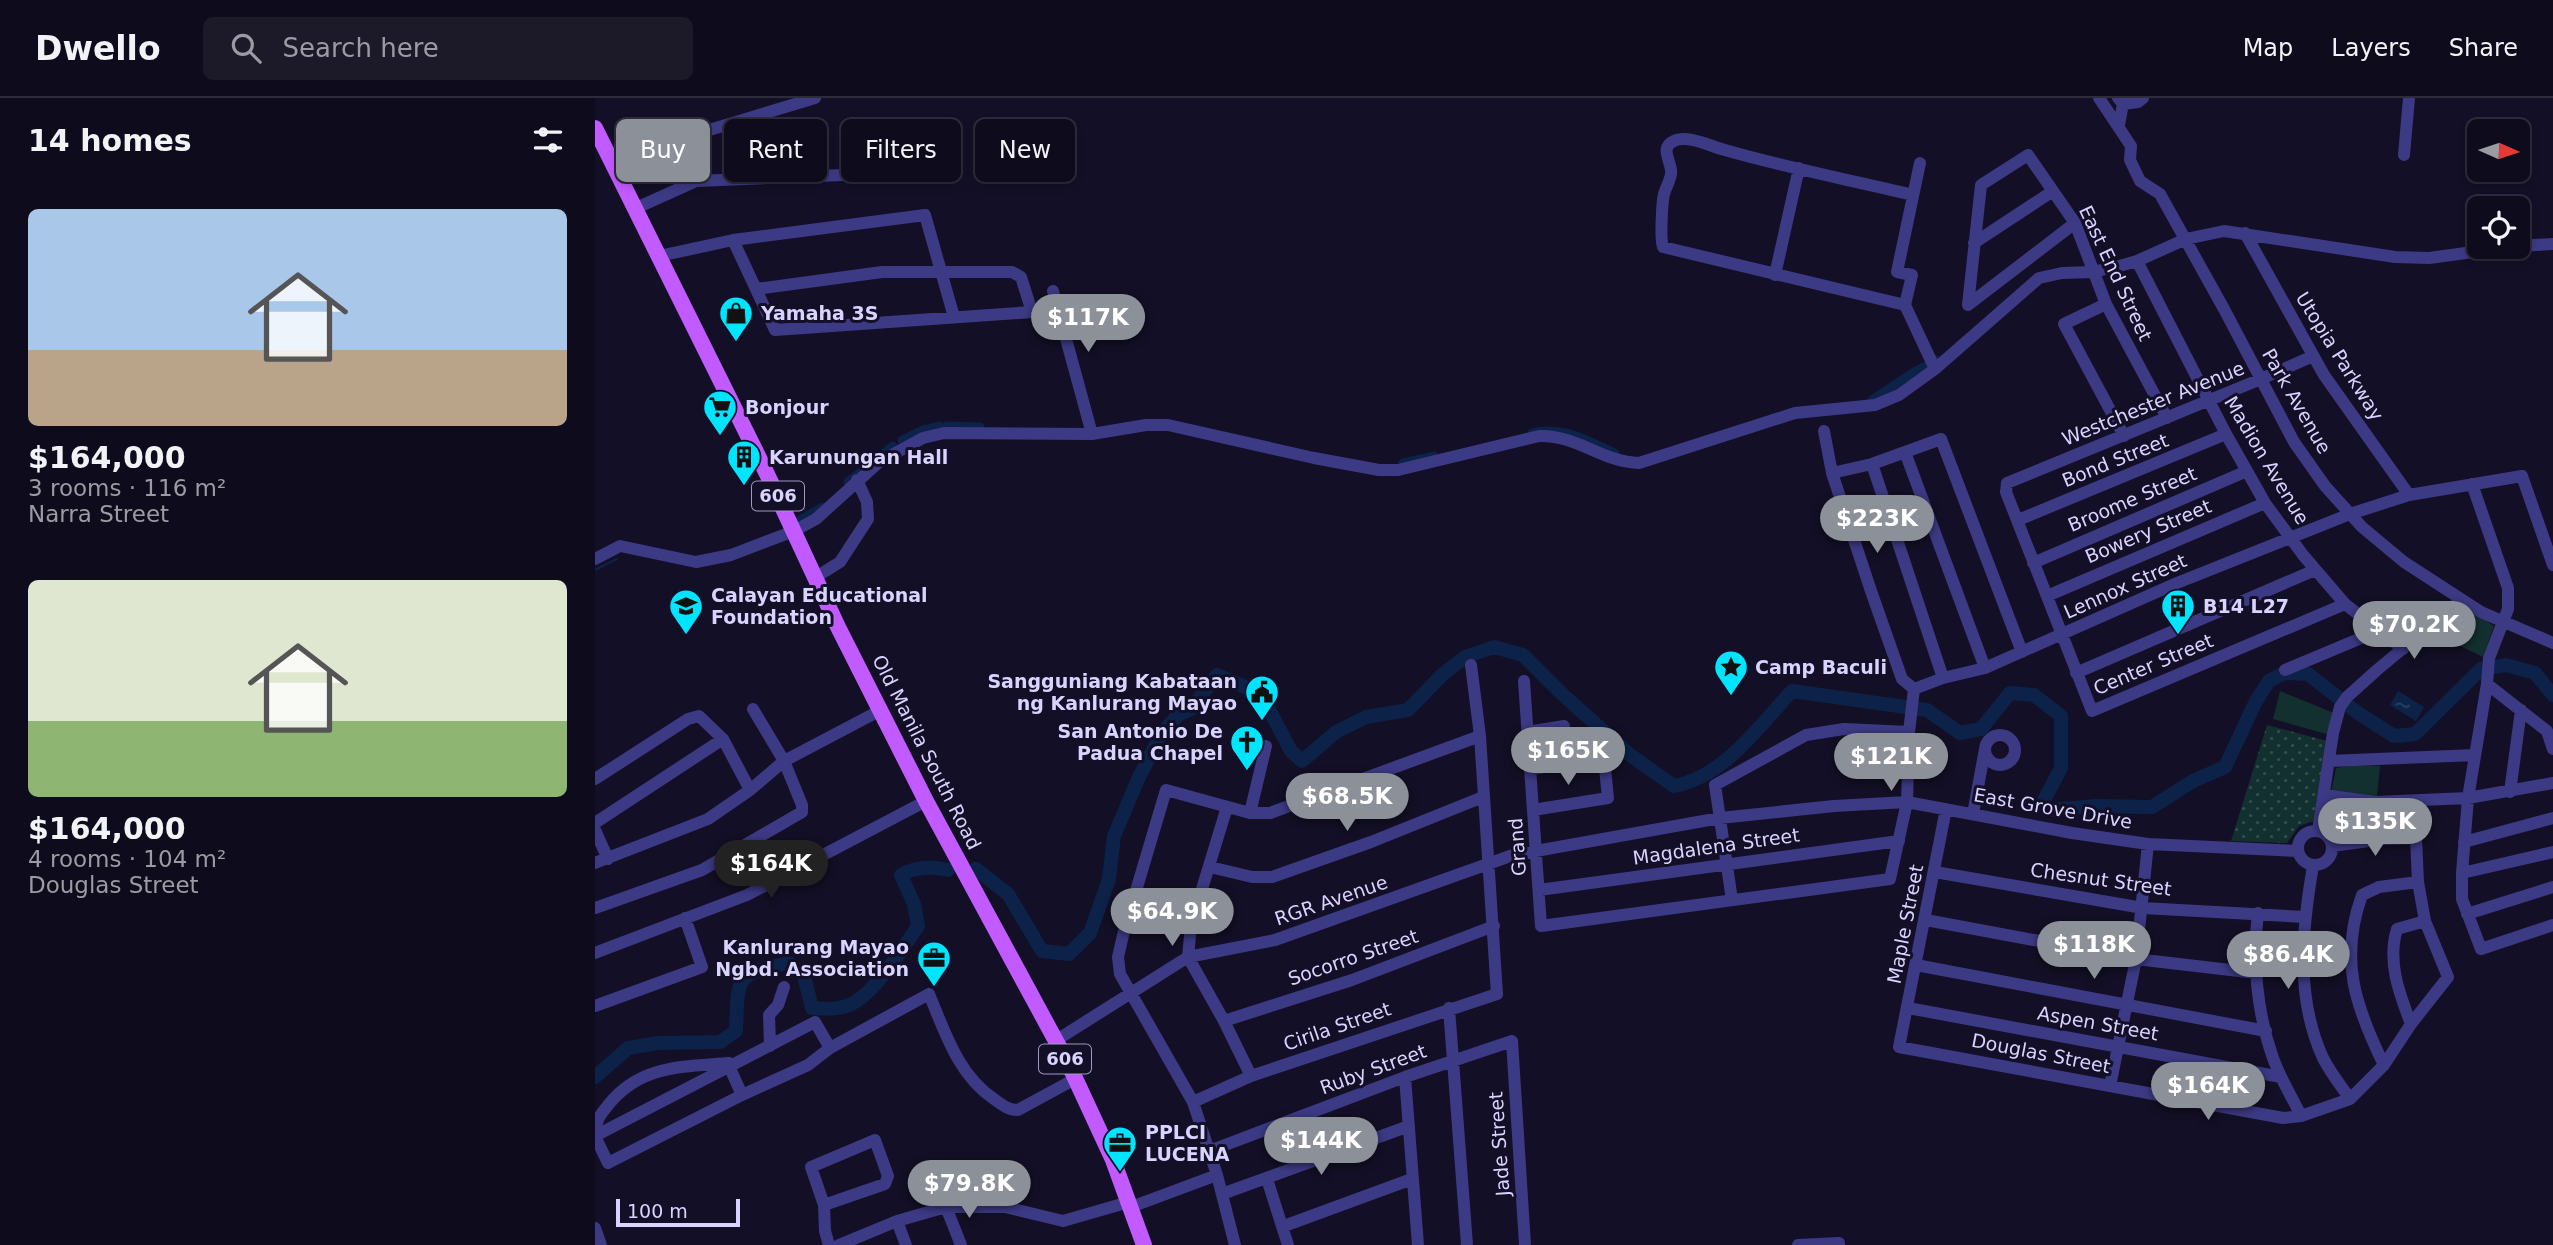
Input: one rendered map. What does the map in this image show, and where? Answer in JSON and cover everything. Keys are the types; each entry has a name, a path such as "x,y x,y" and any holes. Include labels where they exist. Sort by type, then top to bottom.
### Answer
{"main road":[{"name":"Old Manila South Road","path":"595,128 794,531 838,627 926,801 1104,1138 1144,1245"}],"street":[{"path":"614,169 686,137 815,98"},
{"path":"2099,98 2119,125"},
{"path":"2119,125 2120,101 2138,102 2143,98"},
{"path":"2404,155 2409,98"},
{"name":"Park Avenue","path":"2119,125 2131,146 2130,160 2140,181 2160,194 2294,442 2325,486 2350,514 2404,562 2461,600 2502,622 2553,643"},
{"path":"1905,305 1663,247 1660,239 1664,217 1663,197 1671,177 1666,148 1672,141 1683,139 1913,195"},
{"name":"East End Street","path":"2075,223 1968,305 1981,185 2028,155 2075,223 2106,304 2167,418"},
{"path":"1920,163 1897,272 1912,275 1905,305 1935,369"},
{"path":"1775,275 1799,168"},
{"path":"634,209 696,181 841,175"},
{"path":"1974,243 2053,191"},
{"path":"659,256 733,240 925,215 954,317"},
{"path":"595,559 620,546 696,562 731,555 794,531 816,519 879,462 923,438 944,433 1092,435 1146,425 1168,425 1380,470 1398,470 1539,436 1558,435 1625,463 1639,463 1795,413 1875,405 1899,395 1935,369 2039,278 2062,273 2092,272 2137,261 2186,239 2224,231 2395,257 2428,258 2467,253"},
{"name":"Utopia Parkway","path":"2245,233 2313,356 2409,495"},
{"path":"733,240 755,289 775,330 1032,312 1021,277 1012,272 882,272 755,289"},
{"path":"2530,245 2553,244"},
{"name":"Madion Avenue","path":"2137,261 2226,434 2265,503 2315,570 2345,604 2403,649"},
{"path":"1053,291 1092,435"},
{"path":"2106,304 2064,324 2123,436"},
{"name":"Westchester Avenue","path":"2018,520 2006,492 2007,483 2313,356"},
{"path":"1824,431 1832,473 1902,679 1915,689 1909,732 1907,802 1890,879 1732,900 1715,785 1806,736 1845,729 1909,732"},
{"name":"Bond Street","path":"2018,520 2226,434"},
{"path":"1832,473 1872,464 1941,439 2022,652"},
{"path":"1905,452 1985,668"},
{"path":"1872,464 1943,678"},
{"name":"Broome Street","path":"2033,563 2247,471"},
{"name":"Lennox Street","path":"1915,689 1943,678 1985,668 2289,537 2409,495 2522,476 2553,565"},
{"path":"816,577 840,562 868,519 867,502 857,480"},
{"path":"2472,484 2508,588 2508,610 2487,674 2468,798 2462,899 2481,948 2553,925"},
{"name":"Bowery Street","path":"2047,596 2265,503"},
{"path":"2018,520 2076,674 2315,570"},
{"path":"2318,831 2333,733 2344,702 2461,600"},
{"name":"Center Street","path":"2076,674 2092,711 2345,604"},
{"path":"2285,670 2378,631"},
{"path":"1471,665 1480,736 1494,926"},
{"path":"2487,674 2521,710 2547,731 2553,749"},
{"name":"Grand","path":"1524,681 1541,926 1732,900"},
{"path":"595,908 702,870 800,815 802,805 785,761 753,709"},
{"path":"595,863 708,819 750,790 785,761 881,710"},
{"path":"2510,792 2521,710"},
{"path":"595,779 688,719 699,716 723,739 750,790"},
{"path":"1527,732 1564,726"},
{"path":"1235,1245 1217,1175 1193,1102 1120,974 1118,957 1166,790 1250,813 1270,813 1480,736"},
{"path":"595,823 723,739"},
{"path":"1250,813 1266,746"},
{"path":"1973,814 1985,748"},
{"path":"2329,761 2475,755"},
{"path":"1531,769 1604,759 1608,798 1533,810"},
{"path":"2324,795 2375,802 2468,798 2553,783"},
{"path":"1209,867 1252,877 1272,877 1371,842 1483,797"},
{"path":"595,953 747,895 926,801"},
{"name":"East Grove Drive","path":"1513,855 1720,818 1834,806 1907,802 2072,834 2148,844 2298,851"},
{"path":"1227,807 1191,925 1188,957 1251,1076"},
{"name":"Maple Street","path":"1899,1047 1946,809"},
{"path":"2465,842 2553,818"},
{"path":"595,830 608,859"},
{"path":"2318,831 2328,837 2332,846 2327,861 2313,866 2303,861 2298,851 2301,837 2309,832 2318,831"},
{"path":"2332,846 2416,838 2418,882 2425,921 2397,929 2392,945 2393,967 2411,1024"},
{"name":"Magdalena Street","path":"1539,890 1899,841"},
{"path":"2110,1086 2136,959 2148,844"},
{"path":"2462,873 2553,852"},
{"name":"RGR Avenue","path":"1055,1041 1188,957 1275,940 1513,855"},
{"path":"2313,866 2304,917 2304,985 2312,1027 2324,1059 2350,1099"},
{"name":"Chesnut Street","path":"1935,872 2143,908 2304,917"},
{"path":"2384,1065 2364,1024 2353,984 2351,942 2355,914 2362,895 2379,887 2418,882"},
{"path":"2467,914 2553,887"},
{"path":"2258,913 2254,942 2256,973 2266,1031 2272,1057 2301,1116"},
{"path":"595,1006 702,967 685,918"},
{"path":"1926,920 2136,959 2256,973"},
{"name":"Douglas Street","path":"1899,1047 2283,1118 2301,1116 2350,1099 2384,1065 2411,1024 2448,977 2425,921"},
{"name":"Cirila Street","path":"1193,1102 1251,1076 1497,994 1494,926"},
{"name":"Socorro Street","path":"1224,1021 1352,980 1494,926"},
{"path":"1916,965 2266,1031"},
{"path":"770,1046 769,1015 778,1005 784,987"},
{"path":"734,1064 659,1071 633,1081 596,1120 595,1135 608,1163 742,1095 808,1065 830,1048 929,994 963,1070 989,1096 1010,1110 1018,1110 1075,1079"},
{"path":"1449,1008 1467,1245"},
{"name":"Aspen Street","path":"1908,1008 2281,1077"},
{"path":"595,1135 815,1021 830,1048"},
{"name":"Ruby Street","path":"1209,1151 1453,1059 1512,1041"},
{"name":"Jade Street","path":"1512,1041 1525,1245"},
{"path":"734,1064 742,1095"},
{"path":"1405,1077 1418,1245"},
{"path":"1222,1194 1409,1126"},
{"path":"824,1205 884,1184 888,1176 875,1140 811,1167 824,1205 825,1231 829,1245"},
{"path":"839,1245 869,1240 897,1221 946,1207 1005,1207 1063,1221 1130,1205 1217,1175"},
{"path":"1267,1179 1289,1245"},
{"path":"1284,1226 1412,1179"},
{"path":"946,1207 961,1245"},
{"path":"897,1221 906,1245"},
{"path":"595,1227 600,1245"},
{"path":"1798,1245 1839,1244"}],"green space":[{"path":"2468,609 2494,626 2483,657 2438,635"},
{"path":"2280,691 2334,713 2326,734 2273,719"},
{"path":"2267,725 2327,741 2314,821 2299,826 2287,843 2231,841"},
{"path":"2353,765 2380,766 2377,797 2331,792 2336,768"},
{"path":"2328,800 2358,804 2361,829 2364,804 2397,804 2394,831 2361,836 2360,833 2343,840 2328,823"}],"water":[{"path":"2398,691 2424,707 2416,721 2390,705"}],"waterway":[{"path":"1872,400 1937,360"},
{"path":"931,428 940,426"},
{"path":"947,426 980,427"},
{"path":"902,440 925,429"},
{"path":"1532,433 1564,433 1615,453"},
{"path":"848,482 893,446"},
{"path":"1403,463 1434,456"},
{"path":"800,520 823,507"},
{"path":"595,570 617,559"},
{"path":"976,869 1008,894 1042,951 1069,954 1090,933 1109,879 1114,836 1139,777 1162,733 1179,714 1191,709 1217,675 1261,694 1291,751 1302,761 1336,732 1366,717 1408,710 1443,674 1465,657 1494,647 1523,655 1630,755 1674,786 1692,781 1725,761 1792,691 1927,710 1960,733 1981,729 2010,693 2034,695 2061,716 2061,768 2042,804 2047,810 2096,806 2152,807 2193,781 2225,767 2256,701 2269,681 2284,673 2308,674 2358,713 2394,736 2415,734 2481,669 2506,665 2535,673 2553,695"},
{"path":"595,1077 628,1048 658,1043 720,1042 736,1031 737,999 743,981 749,975 771,967 789,963 804,976 812,1008 829,1009 850,1005 864,996 881,978 918,926 914,904 901,875 924,868 948,870"}],"place":[{"name":"Yamaha 3S","path":"736,343"},
{"name":"Bonjour","path":"720,437"},
{"name":"Karunungan Hall","path":"744,487"},
{"name":"Calayan Educational Foundation","path":"686,636"},
{"name":"B14 L27","path":"2178,636"},
{"name":"Camp Baculi","path":"1731,697"},
{"name":"Sangguniang Kabataan ng Kanlurang Mayao","path":"1262,722"},
{"name":"San Antonio De Padua Chapel","path":"1247,772"},
{"name":"Kanlurang Mayao Ngbd. Association","path":"934,988"},
{"name":"PPLCI LUCENA","path":"1120,1173"}]}
